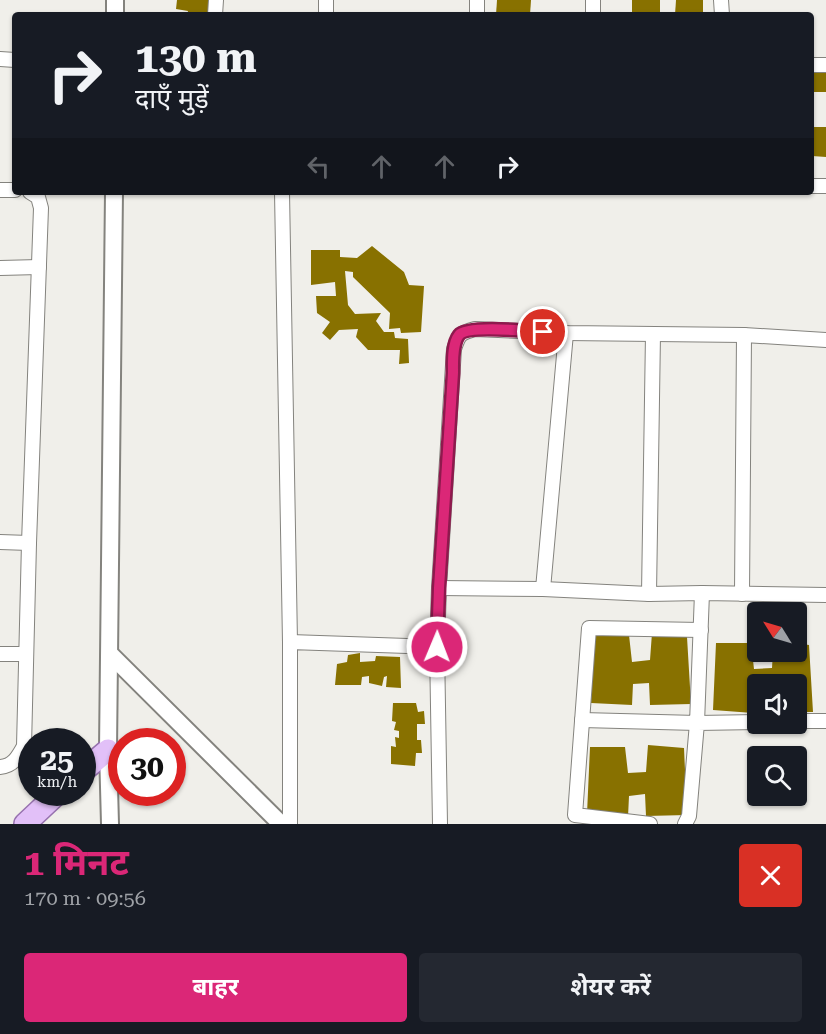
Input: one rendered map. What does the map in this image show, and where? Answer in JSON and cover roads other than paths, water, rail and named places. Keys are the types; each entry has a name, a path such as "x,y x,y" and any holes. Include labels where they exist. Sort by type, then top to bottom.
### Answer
{"main road":[{"path":"96,760 108,750"},
{"path":"25,824 44,806"}],"street":[{"path":"0,767 11,764 18,758 24,746 41,208 38,197 35,195"},
{"path":"108,728 114,195"},
{"path":"282,195 290,642 290,824"},
{"path":"0,268 39,267"},
{"path":"440,824 437,647 439,588 454,349 458,336 475,329 566,333 744,335 826,340"},
{"path":"543,589 566,333"},
{"path":"649,594 652,334"},
{"path":"742,594 744,335"},
{"path":"0,542 29,543"},
{"path":"439,588 543,589 649,594 826,595"},
{"path":"685,824 689,816 697,723 702,593"},
{"path":"650,824 575,815 589,628 701,630"},
{"path":"290,642 437,647"},
{"path":"0,654 26,654"},
{"path":"110,654 281,824"},
{"path":"582,720 747,722"},
{"path":"807,721 826,721"},
{"path":"110,806 110,824"}]}
